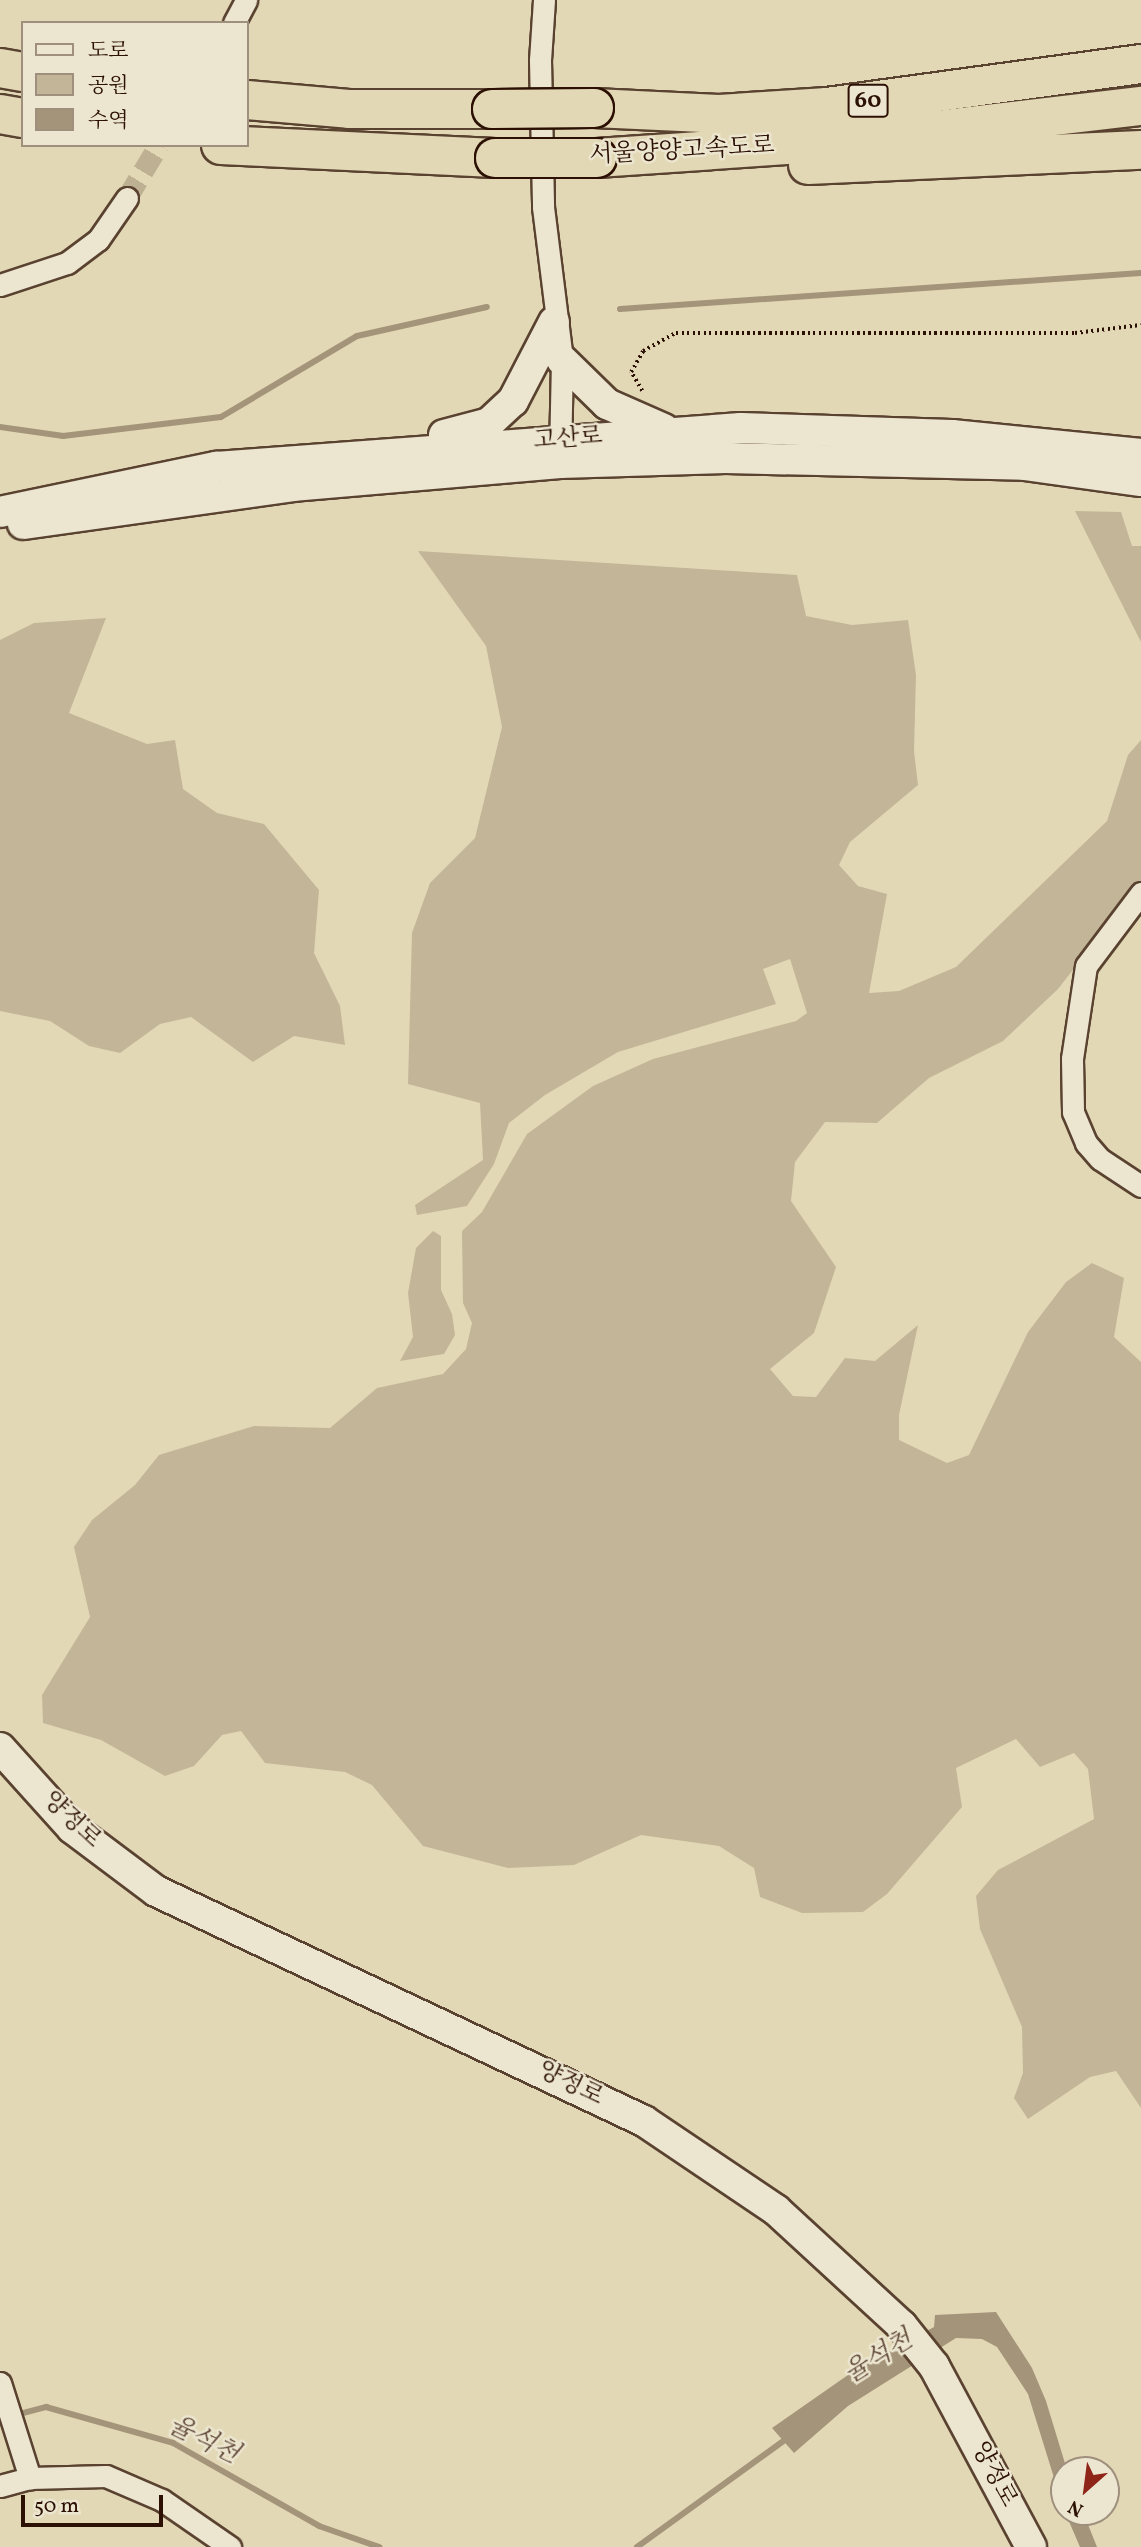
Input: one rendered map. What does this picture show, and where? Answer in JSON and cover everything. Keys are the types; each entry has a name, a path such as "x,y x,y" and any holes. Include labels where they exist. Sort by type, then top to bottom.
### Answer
{"highway":[{"path":"918,94 1141,45"},
{"name":"서울양양고속도로","path":"248,100 349,109 594,108 719,114 827,107 1141,64"},
{"path":"0,68 21,72"},
{"name":"서울양양고속도로","path":"248,146 495,158 680,156 1141,106"},
{"path":"0,114 21,118"},
{"path":"680,156 834,167 1141,150"}],"street":[{"path":"235,21 247,0"},
{"path":"544,0 540,60 543,207 554,322 562,360 560,452"},
{"path":"0,285 66,263 98,240 127,198"},
{"path":"381,453 489,423 513,401 554,322"},
{"path":"562,360 607,404 636,421 674,432"},
{"name":"고산로","path":"0,530 292,486 560,452 674,432 741,428 952,435 1141,454"},
{"name":"고산로","path":"0,512 216,467 381,453 560,452 1024,465 1141,481"},
{"path":"1141,893 1086,966 1072,1059 1073,1112 1086,1143 1100,1159 1141,1186"},
{"name":"양정로","path":"0,1748 72,1828 156,1891 644,2121 776,2210 902,2326 934,2366 1031,2547"},
{"path":"0,2383 29,2469"},
{"path":"0,2486 29,2469 106,2476 162,2500 230,2547"}],"path":[{"path":"644,393 635,386 631,372 643,351 677,333 1074,333 1141,325"}],"green space":[{"path":"1075,511 1121,512 1132,546 1141,546 1141,642"},
{"path":"418,551 797,575 806,616 852,625 908,620 916,675 914,751 918,785 850,842 839,865 858,886 887,894 869,993 899,991 956,967 1107,821 1128,755 1141,740 1141,883 1058,989 1003,1041 929,1078 877,1123 825,1122 795,1162 791,1201 836,1267 814,1333 770,1369 793,1396 816,1397 845,1358 875,1361 918,1325 899,1415 899,1440 947,1463 969,1455 1028,1332 1066,1282 1092,1263 1124,1278 1114,1337 1141,1362 1141,2108 1116,2071 1090,2077 1028,2119 1014,2098 1023,2073 1022,2027 980,1929 976,1896 998,1870 1094,1819 1088,1769 1074,1753 1040,1767 1016,1739 956,1768 962,1807 887,1894 863,1912 802,1913 760,1897 754,1868 719,1846 641,1835 574,1865 508,1868 423,1846 372,1785 345,1772 265,1763 241,1731 222,1735 194,1766 165,1776 101,1740 43,1723 42,1695 90,1617 74,1547 92,1520 135,1485 159,1455 254,1426 330,1428 377,1388 443,1374 466,1349 472,1323 463,1303 462,1231 482,1212 527,1134 593,1086 653,1059 796,1021 807,1013 790,959 763,969 776,1004 618,1052 545,1095 509,1123 494,1164 467,1206 417,1215 415,1205 483,1160 480,1103 408,1084 412,933 430,883 475,838 502,727 486,646"},
{"path":"106,618 69,713 147,744 175,740 183,789 217,813 264,824 319,890 314,953 340,1006 345,1045 294,1036 253,1062 191,1017 160,1024 120,1053 89,1046 50,1021 0,1011 0,640 34,623"},
{"path":"433,1231 441,1236 441,1290 452,1314 455,1335 444,1354 400,1361 413,1337 408,1293 416,1248"}],"water":[{"name":"율석천","path":"996,2312 1032,2368 1046,2401 1063,2456 1050,2456 1050,2465 1028,2394 997,2347 982,2339 956,2338 848,2406 794,2453 772,2428 858,2368 934,2327 935,2315"},
{"path":"1071,2526 1089,2526 1097,2547 1080,2547"}],"waterway":[{"path":"620,309 1141,273"},
{"path":"0,427 63,436 221,417 357,336 487,307"},
{"name":"율석천","path":"0,2419 46,2407 173,2443 319,2526 379,2547"},
{"name":"율석천","path":"637,2547 789,2437"}],"tunnel":[{"path":"127,198 158,147"}]}
